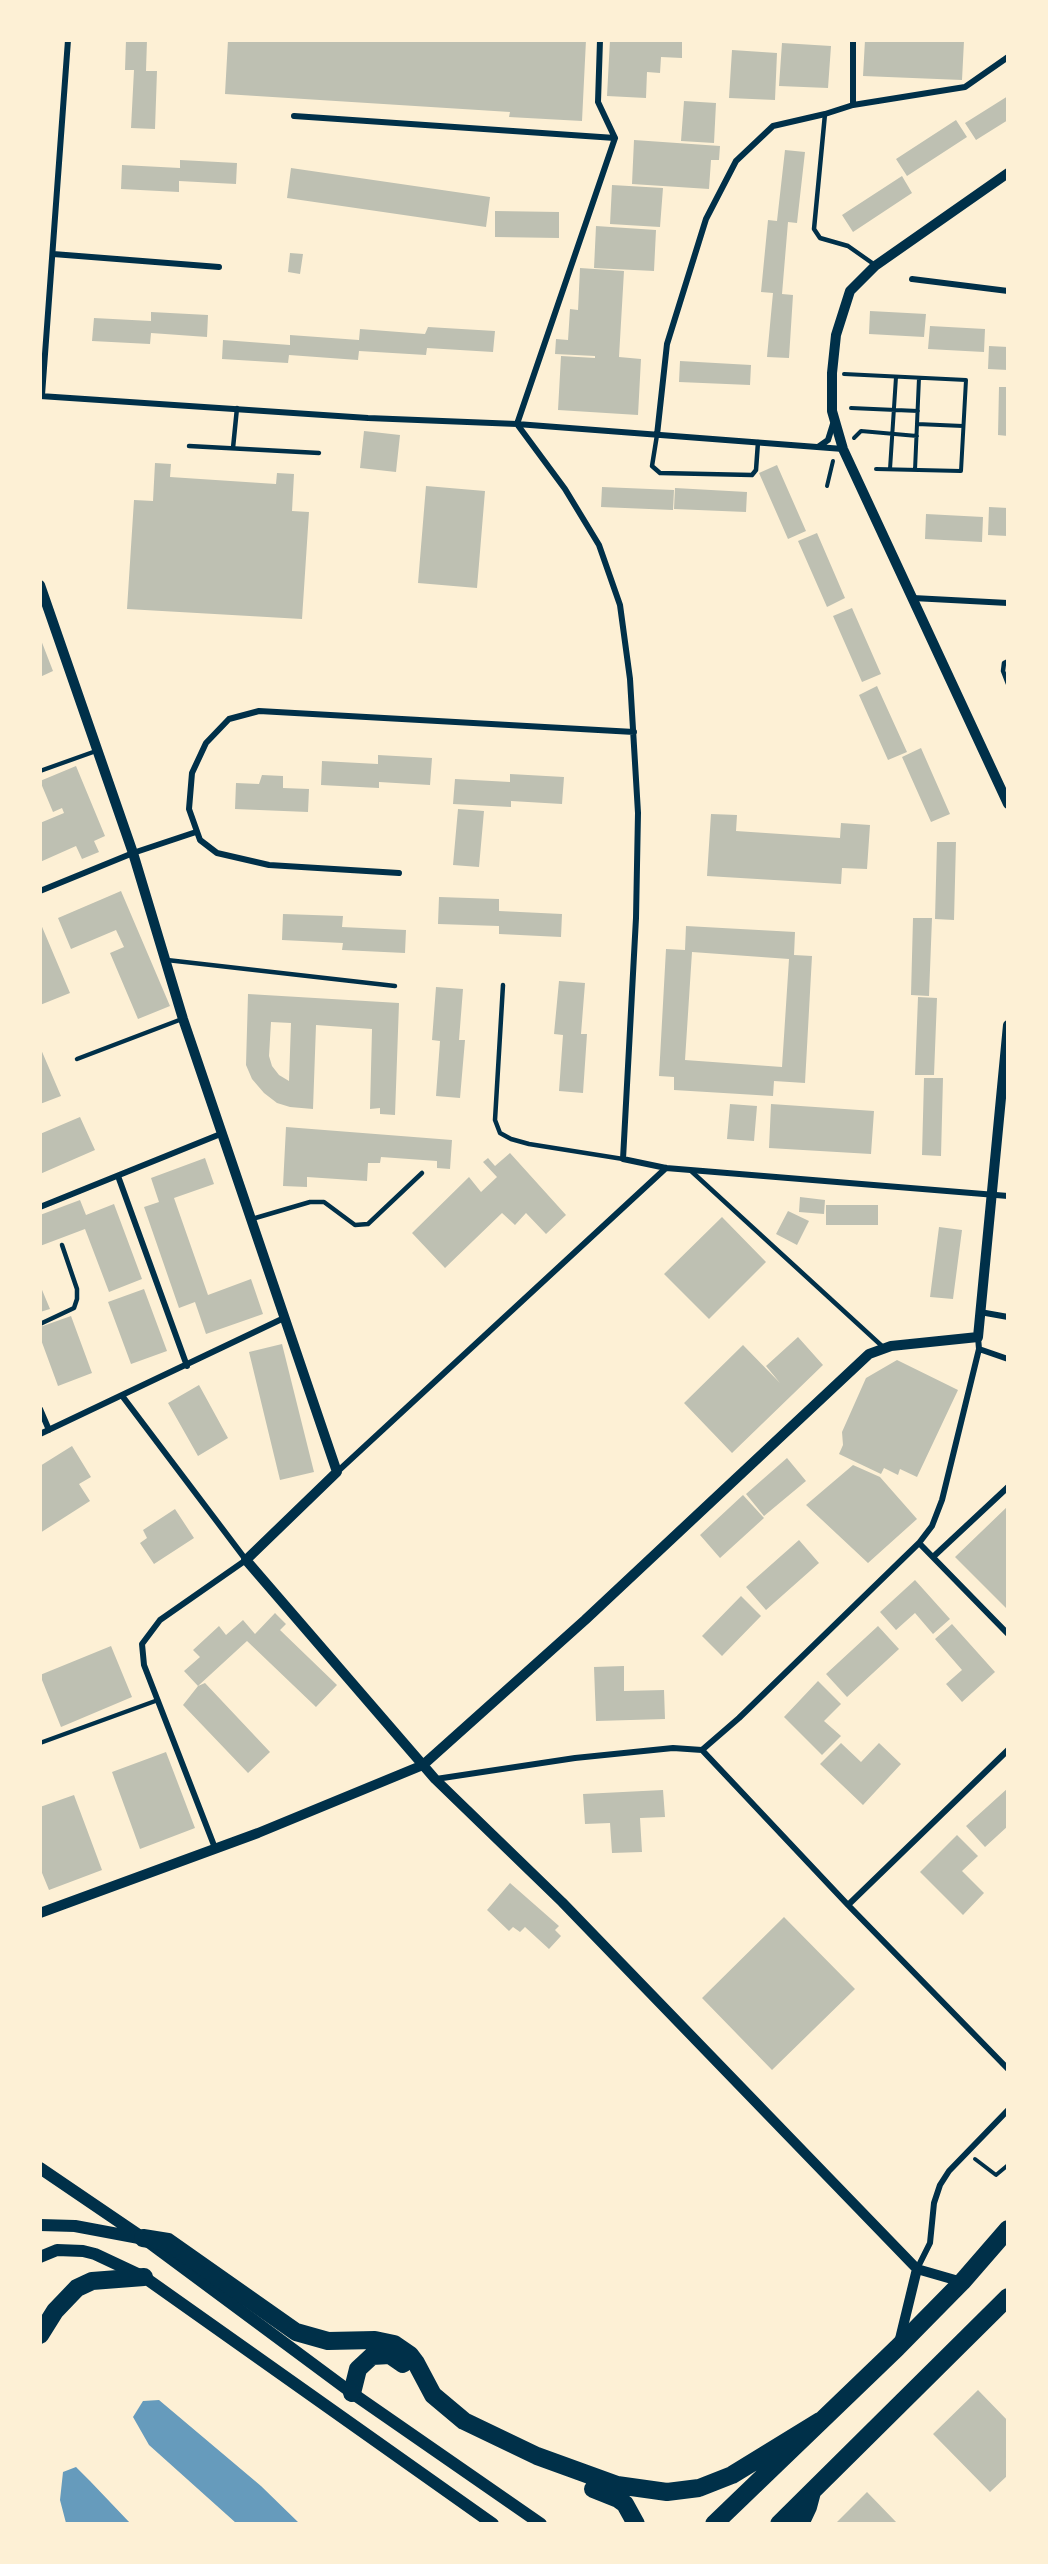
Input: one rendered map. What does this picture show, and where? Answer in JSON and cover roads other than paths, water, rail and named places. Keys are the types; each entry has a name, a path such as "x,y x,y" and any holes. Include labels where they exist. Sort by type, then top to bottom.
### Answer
{"highway":[{"path":"714,2523 897,2348 962,2282 1008,2229"},
{"path":"143,2238 168,2242 296,2332 328,2341 375,2340 394,2344 416,2362 434,2395 464,2421 537,2456 617,2485 667,2492 699,2488 716,2482 820,2421"},
{"path":"40,2335 55,2311 77,2288 92,2281 144,2277"},
{"path":"779,2523 1008,2297"},
{"path":"352,2393 358,2369 366,2359 378,2354 396,2358 405,2366 428,2403 458,2431 482,2445 618,2499 631,2511 636,2523"},
{"path":"800,2523 808,2507 812,2490"}],"main road":[{"path":"40,2168 143,2238 352,2393 541,2523"},
{"path":"40,2225 75,2226 143,2238"},
{"path":"40,2257 57,2250 83,2251 95,2254 144,2277 493,2523"}],"street":[{"path":"68,40 41,395 368,418 517,424 843,449"},
{"path":"517,424 615,138 598,102 600,40"},
{"path":"853,40 853,105"},
{"path":"657,435 667,344 676,311 706,219 736,161 773,126 853,105 964,87 1008,57"},
{"path":"294,116 615,138"},
{"path":"1008,173 875,266 850,291 836,335 832,373 834,421 843,449 1008,804"},
{"path":"53,254 219,267"},
{"path":"912,279 1008,291"},
{"path":"817,447 828,440 834,421"},
{"path":"517,424 565,489 599,544 620,604 630,679 638,813 636,918 623,1159 666,1168 1008,1196"},
{"path":"40,585 99,751 167,960 183,1019 337,1472"},
{"path":"913,598 1008,603"},
{"path":"399,873 269,865 242,861 217,853 200,840 195,832 189,809 192,773 206,743 229,719 260,711 634,732"},
{"path":"40,891 133,853 195,832"},
{"path":"702,1750 739,1718 919,1543 932,1526 942,1500 980,1349 978,1337 990,1195 1003,1111 1008,1025"},
{"path":"40,1207 223,1133"},
{"path":"215,1848 144,1665 142,1644 159,1620 246,1560 337,1472 666,1168"},
{"path":"118,1176 187,1366"},
{"path":"980,1312 1008,1317"},
{"path":"40,1434 123,1397 284,1318"},
{"path":"40,1913 258,1833 423,1765 585,1620 869,1354 885,1348 978,1337"},
{"path":"980,1349 1008,1359"},
{"path":"123,1397 246,1560 435,1779 562,1902 917,2269 962,2282"},
{"path":"40,1409 49,1430"},
{"path":"933,1557 1008,1487"},
{"path":"919,1543 1008,1634"},
{"path":"435,1779 586,1757 674,1748 702,1750 848,1905 1008,2069"},
{"path":"848,1905 1008,1750"},
{"path":"897,2348 917,2269 930,2243 934,2203 940,2185 1008,2110"}],"lane":[{"path":"825,114 814,229 820,238 848,246 875,266"},
{"path":"233,448 237,408"},
{"path":"657,435 652,466 660,473 752,474 756,470 758,442"},
{"path":"189,446 319,453"},
{"path":"1008,661 1004,663 1003,671 1008,684"},
{"path":"40,771 99,751"},
{"path":"167,960 395,986"},
{"path":"503,986 495,1120 500,1133 529,1144 623,1159"},
{"path":"77,1059 183,1019"},
{"path":"689,1170 885,1348"},
{"path":"252,1219 310,1202 324,1202 355,1225 368,1224 422,1173"},
{"path":"40,1324 74,1308 77,1299 77,1289 62,1245"},
{"path":"40,1743 158,1700"}],"water":[{"path":"159,2400 261,2486 299,2523 236,2523 149,2445 133,2417 143,2401"},
{"path":"76,2467 130,2523 66,2523 60,2500 63,2472"}]}
